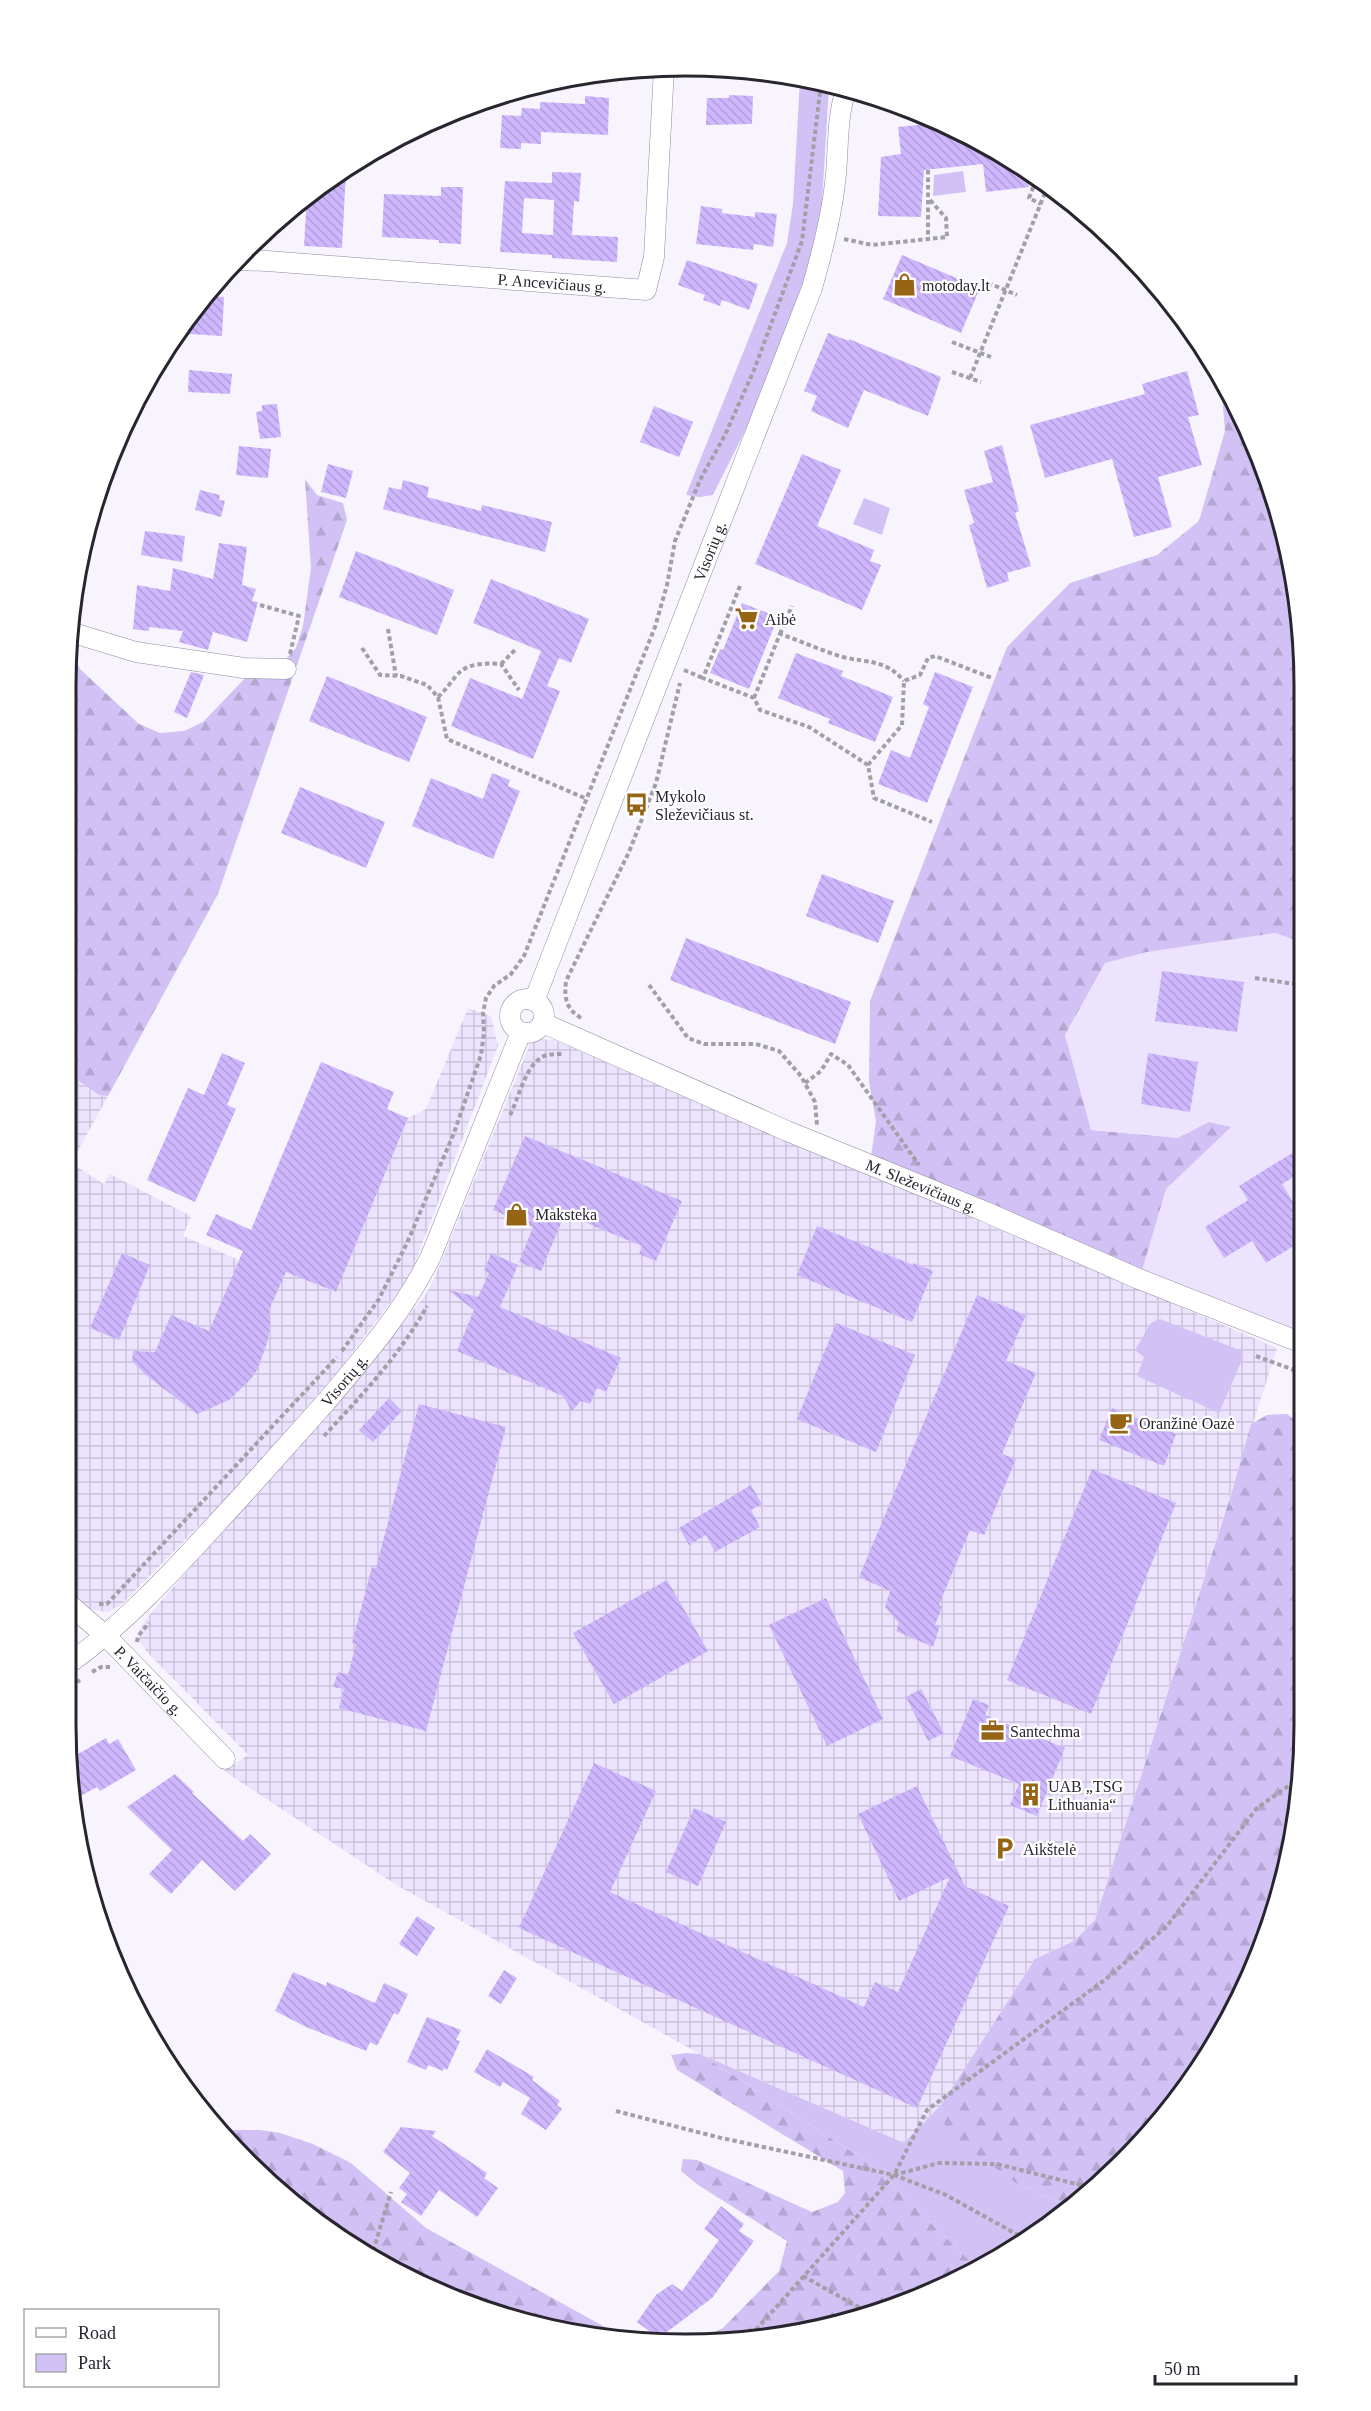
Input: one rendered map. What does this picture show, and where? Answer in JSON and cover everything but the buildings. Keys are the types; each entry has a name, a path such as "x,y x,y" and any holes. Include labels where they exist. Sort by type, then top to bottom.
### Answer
{"street":[{"name":"P. Ancevičiaus g.","path":"250,260 646,290 654,257 664,77"},
{"name":"Visorių g.","path":"534,1000 812,288 827,235 844,97"},
{"path":"79,635 136,652 244,668 286,669"},
{"path":"534,1000 544,1012 543,1023 534,1032 521,1032 513,1025 511,1010 518,1002 534,1000"},
{"name":"M. Sleževičiaus g.","path":"543,1023 813,1142 986,1212 1139,1279 1294,1340"},
{"name":"Visorių g.","path":"76,1658 106,1636 165,1579 265,1471 362,1360 401,1310 431,1256 521,1032"},
{"name":"P. Vaičaičio g.","path":"76,1611 106,1636 225,1758"}],"path":[{"path":"76,1608 90,1604 107,1604 340,1353 379,1299 407,1243 454,1133 481,1055 486,998 494,986 511,974 524,956 655,627 668,585 675,541 700,480 725,435 754,370 802,241 820,92"},
{"path":"928,170 930,200 928,239"},
{"path":"1034,186 1029,198 1041,204"},
{"path":"970,378 1045,194"},
{"path":"844,239 872,245 947,237 945,218 930,200"},
{"path":"981,280 1017,295"},
{"path":"952,342 991,357"},
{"path":"952,372 981,382"},
{"path":"703,678 740,586"},
{"path":"260,604 299,616 286,669"},
{"path":"754,698 792,606"},
{"path":"388,629 396,676"},
{"path":"780,634 844,657 867,660 894,670 904,681 902,725 868,765"},
{"path":"362,648 380,675 401,676 427,686 438,697 447,739 588,800"},
{"path":"438,697 462,670 486,663 501,664 515,650"},
{"path":"904,681 920,675 928,658 935,656 992,678"},
{"path":"501,664 519,690"},
{"path":"684,670 754,698 760,710 809,727 868,765 874,798 932,822"},
{"path":"1255,978 1294,984"},
{"path":"650,985 688,1038 704,1044 756,1044 779,1051 805,1083 815,1102 818,1122 813,1142"},
{"path":"805,1083 821,1071 831,1054 848,1065 924,1170"},
{"path":"1256,1356 1294,1370"},
{"path":"76,1683 101,1667 112,1667"},
{"path":"756,2330 894,2175 927,2110 1106,1979 1167,1926 1257,1808 1291,1784"},
{"path":"616,2111 717,2137 894,2175 946,2195 1019,2235"},
{"path":"894,2175 939,2163 997,2164 1084,2186"},
{"path":"374,2249 391,2192"},
{"path":"803,2276 861,2308"}],"shaded area":[{"path":"1275,933 1294,940 1294,1330 1142,1271 1166,1189 1230,1127 1209,1122 1178,1138 1091,1130 1065,1036 1105,963 1147,952"},
{"path":"468,1008 491,1016 498,1046 409,1278 343,1365 243,1481 120,1606 106,1612 88,1609 76,1599 76,1166 104,1184 110,1174 191,1216 183,1236 239,1260 242,1253 335,1292 408,1118 426,1109"},
{"path":"540,1039 554,1040 1277,1348 1095,1920 1074,1941 1035,1959 941,2105 904,2143 700,2054 398,1886 224,1771 248,1755 147,1652 139,1640 140,1630 145,1620 424,1297 434,1279 530,1044"},
{"path":"76,1079 99,1095 108,1096 76,1154"}],"green space":[{"path":"800,87 829,94 822,203 808,271 749,423 713,495 700,497 686,495 787,243 793,204"},
{"path":"963,171 966,192 933,196 934,175"},
{"path":"1222,398 1248,452 1262,490 1274,528 1289,606 1294,686 1294,940 1275,933 1147,952 1105,963 1065,1035 1091,1130 1178,1138 1209,1122 1231,1127 1166,1189 1142,1271 871,1157 876,1121 869,1082 870,1001 1007,647 1070,583 1157,555 1199,521 1225,431"},
{"path":"305,479 317,495 343,503 347,520 218,894 108,1096 99,1095 76,1079 77,663 80,669 139,724 160,733 184,731 203,722 252,671 286,659 296,648 303,626 311,568"},
{"path":"864,498 890,508 882,535 853,524"},
{"path":"1160,1319 1242,1351 1241,1362 1219,1413 1137,1376 1144,1357 1135,1350 1151,1323"},
{"path":"1287,1414 1294,1419 1293,1765 1283,1844 1274,1883 1248,1959 1232,1995 1192,2064 1143,2127 1116,2156 1063,2203 1019,2185 965,2146 945,2125 941,2105 1035,1959 1074,1941 1095,1920 1233,1488 1251,1424 1267,1415"},
{"path":"700,2054 904,2143 941,2105 942,2117 1019,2185 1063,2203 1024,2232 972,2263 871,2164"},
{"path":"700,2054 871,2164 972,2263 919,2288 843,2314 765,2329 713,2333 723,2328 779,2271 787,2241 698,2185 681,2171 683,2159 697,2160 812,2212 838,2202 845,2193 843,2171 677,2070 671,2055"},
{"path":"231,2130 260,2130 280,2133 313,2144 351,2163 426,2228 609,2329 528,2314 452,2288 416,2272 347,2232 315,2209 255,2156"}],"place":[{"name":"motoday.lt","path":"904,285"},
{"name":"Aibė","path":"747,619"},
{"name":"Mykolo Sleževičiaus st.","path":"637,805"},
{"name":"Maksteka","path":"517,1214"},
{"name":"Oranžinė Oazė","path":"1121,1423"},
{"name":"Santechma","path":"992,1731"},
{"name":"UAB „TSG Lithuania“","path":"1030,1795"},
{"name":"Aikštelė","path":"1005,1849"}]}
